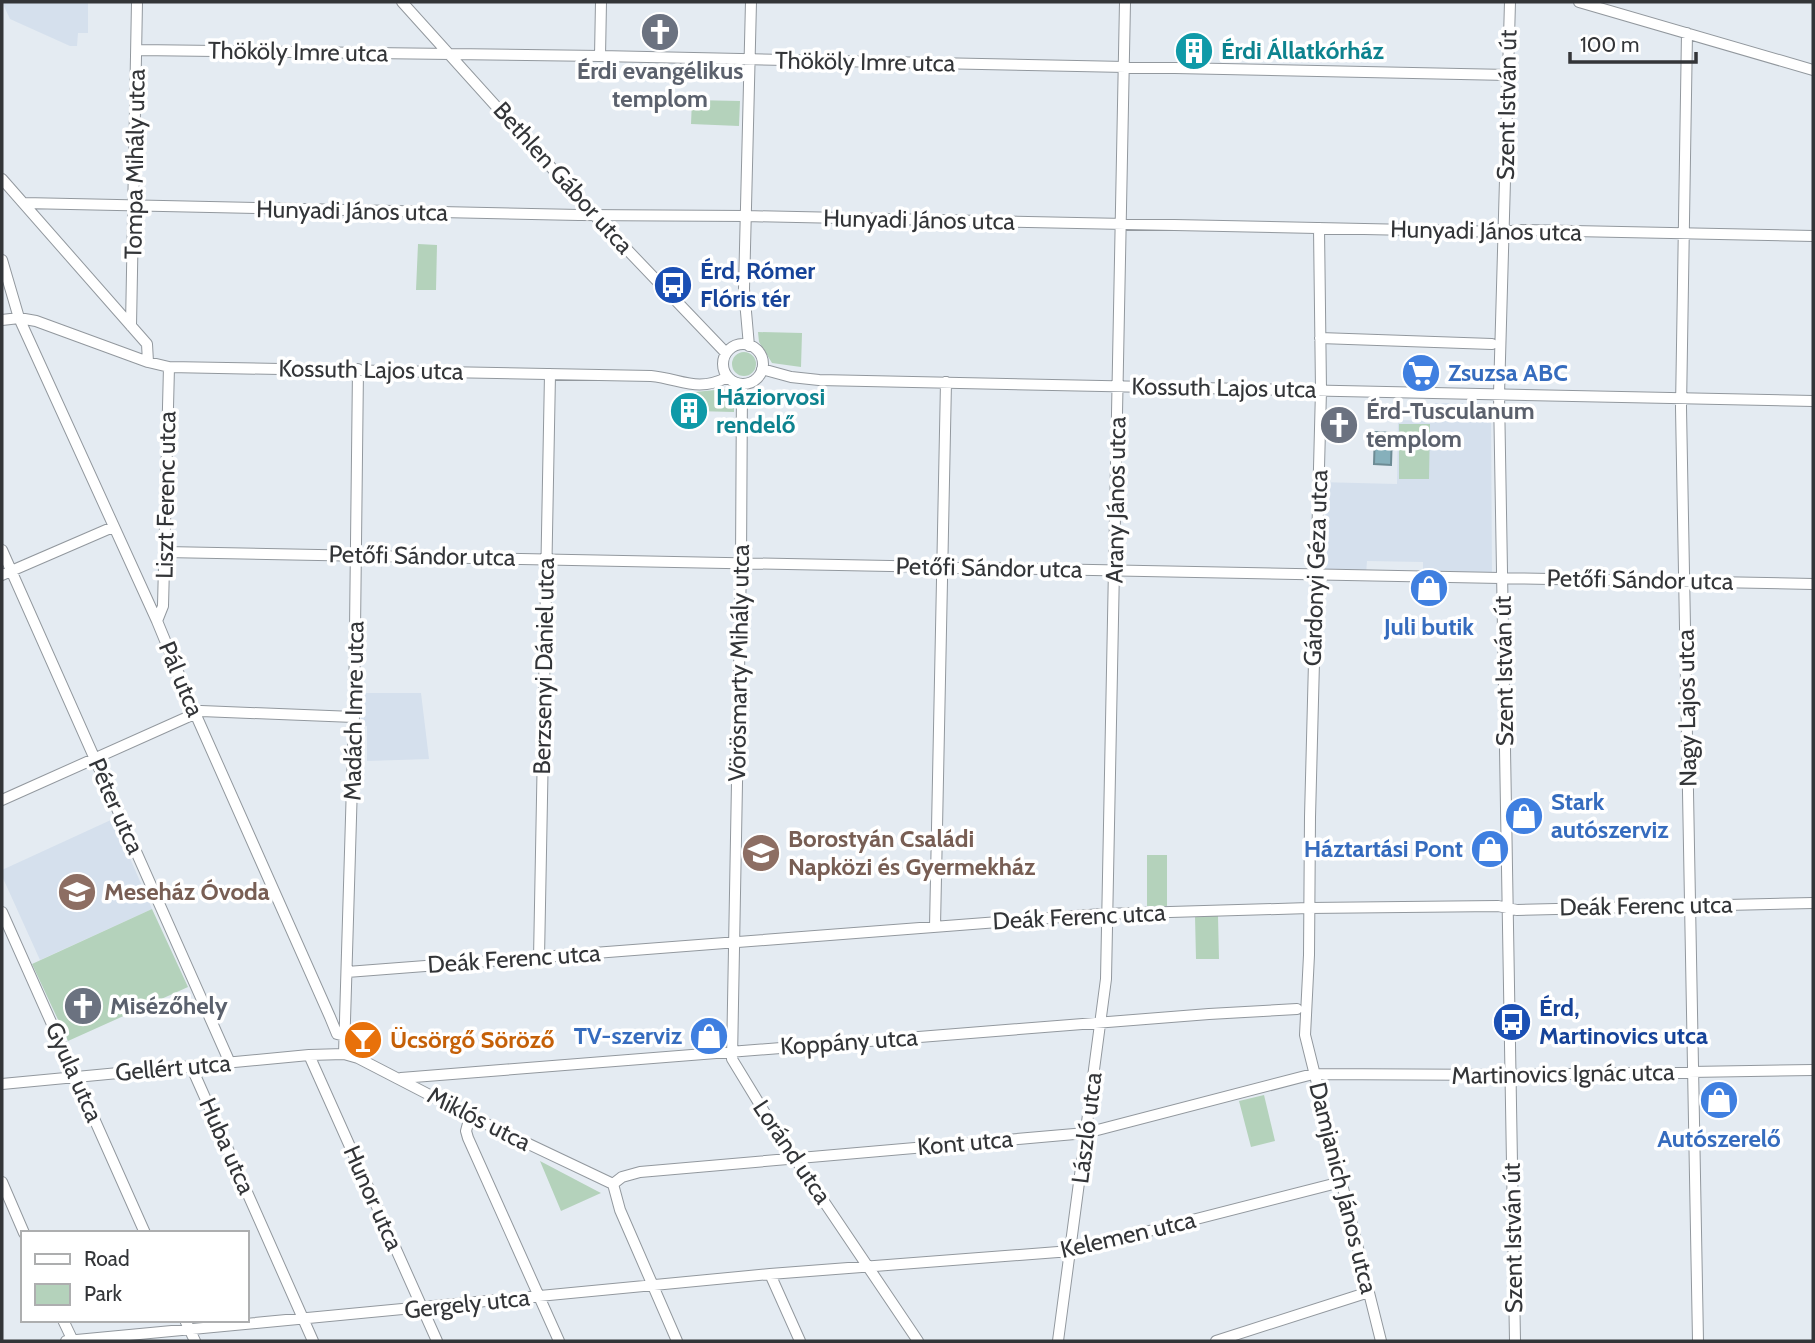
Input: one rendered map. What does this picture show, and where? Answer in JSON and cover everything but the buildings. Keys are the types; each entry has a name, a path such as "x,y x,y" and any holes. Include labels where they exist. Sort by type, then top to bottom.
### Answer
{"street":[{"name":"Bethlen Gábor utca","path":"402,2 596,216 726,353"},
{"path":"600,56 601,2"},
{"path":"749,345 744,289 751,2"},
{"name":"Arany János utca","path":"1108,913 1125,2"},
{"name":"Szent István út","path":"1510,2 1499,394 1514,1341"},
{"path":"1579,2 1813,70"},
{"name":"Tompa Mihály utca","path":"131,326 138,50 133,3"},
{"name":"Nagy Lajos utca","path":"1687,33 1681,397 1698,1341"},
{"name":"Thököly Imre utca","path":"138,50 600,56 1508,75"},
{"path":"2,179 147,344 148,362"},
{"name":"Hunyadi János utca","path":"24,202 596,216 746,216 1813,236"},
{"name":"Gárdonyi Géza utca","path":"1310,908 1315,573 1321,390 1319,228"},
{"name":"Pál utca","path":"2,260 19,318 157,621 337,1034 345,1036"},
{"path":"2,320 19,318"},
{"name":"Kossuth Lajos utca","path":"19,318 36,321 148,362 170,367 651,376 669,378 693,386 709,385 728,377"},
{"path":"1320,338 1492,344"},
{"path":"737,345 749,345 759,352 762,369 755,380 742,384 728,377 723,365 726,353 737,345"},
{"name":"Liszt Ferenc utca","path":"157,621 163,606 170,367"},
{"name":"Madách Imre utca","path":"344,1054 354,717 358,369"},
{"name":"Kossuth Lajos utca","path":"762,369 804,379 1813,401"},
{"name":"Berzsenyi Dániel utca","path":"539,958 550,374"},
{"path":"935,927 946,382"},
{"name":"Vörösmarty Mihály utca","path":"734,942 742,384"},
{"path":"6,573 113,527"},
{"name":"Péter utca","path":"2,550 6,573 95,758 230,1063"},
{"name":"Petőfi Sándor utca","path":"165,551 1813,584"},
{"path":"2,800 206,709 354,717"},
{"name":"Deák Ferenc utca","path":"347,972 1108,913 1310,908 1508,907 1517,910 1813,902"},
{"name":"Damjanich János utca","path":"1305,1035 1310,908"},
{"name":"Gyula utca","path":"2,912 144,1231"},
{"name":"László utca","path":"1058,1341 1106,979 1108,913"},
{"name":"Loránd utca","path":"734,942 733,1063 771,1124 918,1341"},
{"path":"1297,1009 1306,996"},
{"name":"Damjanich János utca","path":"1297,1009 1381,1341"},
{"name":"Koppány utca","path":"401,1079 731,1051 1297,1009"},
{"name":"Gellért utca","path":"2,1084 344,1054"},
{"name":"Miklós utca","path":"344,1054 401,1079 599,1180 613,1184"},
{"name":"Hunor utca","path":"309,1055 437,1341"},
{"name":"Huba utca","path":"191,1066 313,1341"},
{"name":"Martinovics Ignác utca","path":"1314,1074 1510,1075 1813,1070"},
{"name":"Kont utca","path":"613,1184 622,1177 639,1172 1087,1133 1314,1074"},
{"path":"470,1116 467,1125 468,1138 559,1341"},
{"path":"2,1181 23,1231"},
{"name":"Kelemen utca","path":"869,1267 1071,1251 1341,1182"},
{"path":"613,1184 620,1210 677,1341"},
{"name":"Gergely utca","path":"248,1321 422,1309 770,1274 869,1267"},
{"path":"770,1274 800,1341"},
{"path":"1216,1341 1369,1292"},
{"path":"64,1322 72,1341"},
{"name":"Gergely utca","path":"66,1341 187,1325 237,1322"},
{"path":"187,1325 195,1341"}],"shaded area":[{"path":"2,2 88,2 88,33 78,33 77,46 70,46 10,19"},
{"path":"1433,403 1481,403 1491,413 1492,577 1423,576 1423,562 1367,561 1366,574 1315,573 1318,482 1397,484 1398,420 1433,421"},
{"path":"361,693 421,693 429,759 367,761 367,726 361,726"},
{"name":"Meseház Óvoda","path":"113,819 152,909 40,960 2,876 2,870"}],"green space":[{"path":"692,100 740,101 739,126 691,124"},
{"path":"418,244 437,245 436,290 416,290"},
{"path":"758,332 802,333 801,367 772,363 759,342"},
{"path":"744,352 752,356 756,364 752,372 744,376 736,372 732,364 736,356"},
{"path":"730,389 734,393 734,412 695,411 695,392"},
{"path":"1399,424 1430,424 1429,479 1399,479"},
{"path":"1147,855 1167,855 1167,906 1147,906"},
{"path":"152,909 188,987 68,1041 32,964"},
{"path":"1195,916 1218,916 1219,959 1196,959"},
{"path":"1264,1095 1275,1141 1251,1147 1239,1101"},
{"path":"540,1161 597,1191 601,1193 561,1211"}],"water":[{"path":"1375,432 1392,433 1391,465 1374,464"}],"place":[{"name":"Érdi evangélikus templom","path":"660,32"},
{"name":"Érdi Állatkórház","path":"1194,51"},
{"name":"Érd, Rómer Flóris tér","path":"673,285"},
{"name":"Zsuzsa ABC","path":"1421,373"},
{"name":"Háziorvosi rendelő","path":"689,411"},
{"name":"Érd-Tusculanum templom","path":"1339,425"},
{"name":"Juli butik","path":"1429,588"},
{"name":"Stark autószerviz","path":"1524,816"},
{"name":"Háztartási Pont","path":"1490,849"},
{"name":"Borostyán Családi Napközi és Gyermekház","path":"761,853"},
{"name":"Meseház Óvoda","path":"77,892"},
{"name":"Misézőhely","path":"83,1006"},
{"name":"Érd, Martinovics utca","path":"1512,1022"},
{"name":"TV-szerviz","path":"709,1036"},
{"name":"Ücsörgő Söröző","path":"363,1040"},
{"name":"Autószerelő","path":"1719,1100"}]}
